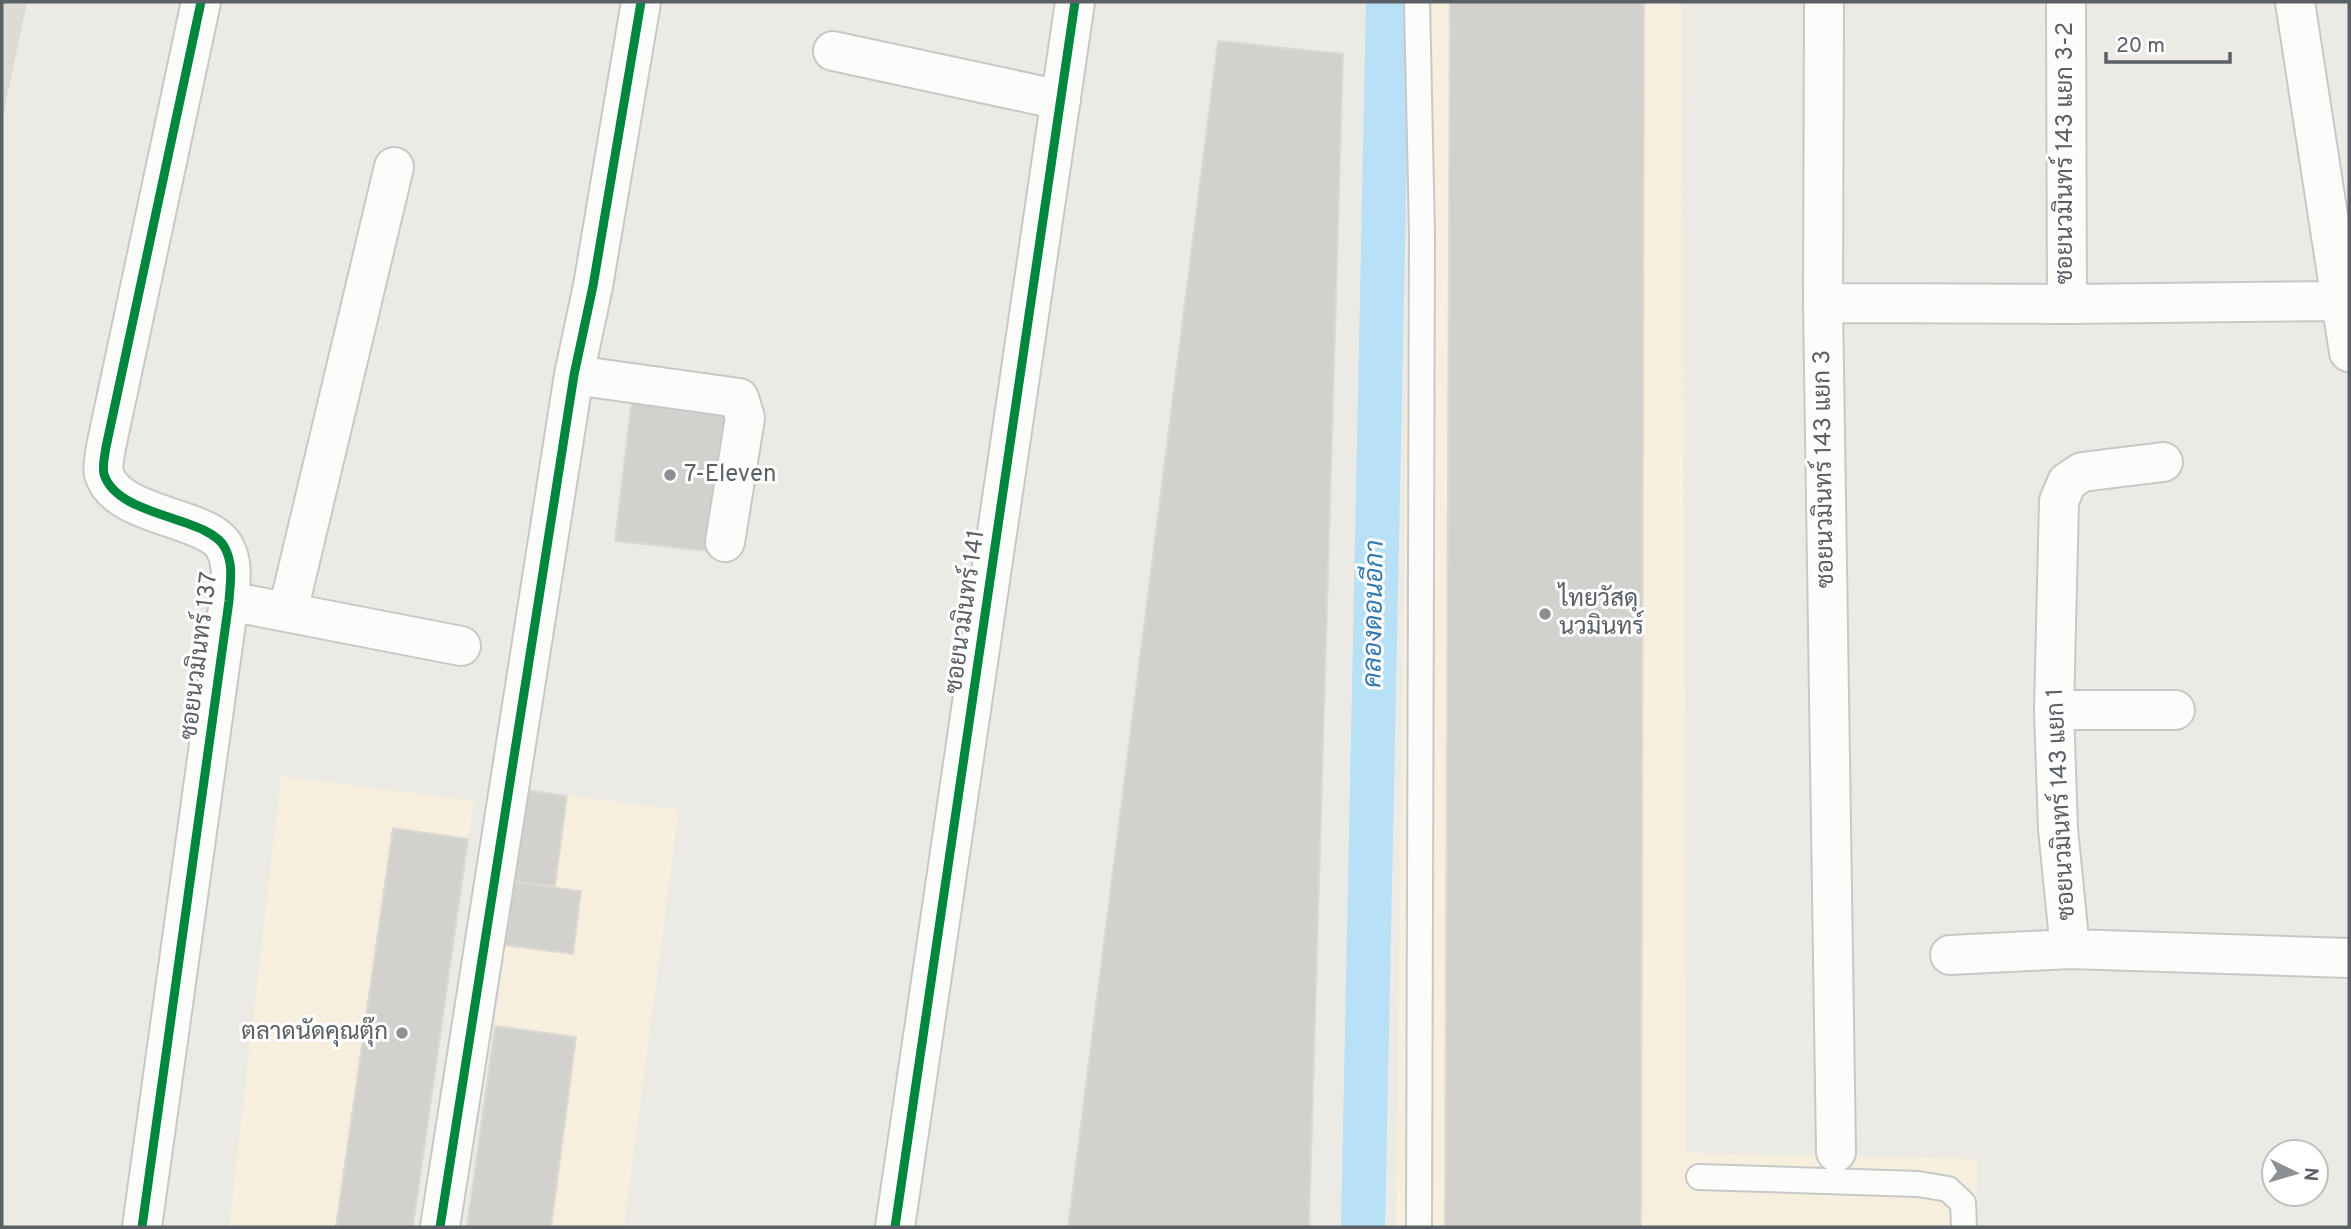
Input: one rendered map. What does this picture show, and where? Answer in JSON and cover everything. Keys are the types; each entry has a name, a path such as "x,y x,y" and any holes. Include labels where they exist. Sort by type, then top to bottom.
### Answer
{"street":[{"name":"ซอยนวมินทร์ 137","path":"142,1227 229,601 231,564 224,544 206,532 137,506 111,490 103,472 106,447 201,2"},
{"path":"440,1227 574,375 595,272 641,2"},
{"name":"ซอยนวมินทร์ 141","path":"895,1227 1074,2"},
{"name":"ซอยนวมินทร์ 143 แยก 3","path":"1824,2 1822,303 1836,1152"},
{"name":"ซอยนวมินทร์ 143 แยก 3-2","path":"2066,2 2067,304"},
{"path":"2295,2 2349,352"},
{"path":"833,51 1061,100"},
{"path":"288,611 394,167"},
{"path":"1822,303 2341,301"},
{"path":"574,375 739,398 745,418 725,542"},
{"name":"ซอยนวมินทร์ 143 แยก 1","path":"2163,462 2082,472 2067,482 2059,501 2054,710 2058,830 2070,949 2349,958"},
{"path":"229,601 461,646"},
{"path":"2054,710 2175,710"},
{"path":"1950,955 2070,949"}],"lane":[{"path":"1417,2 1422,234 1419,1227"},
{"path":"1699,1177 1918,1184 1948,1189 1963,1203 1964,1227"}],"shaded area":[{"path":"2,2 27,2 2,121"},
{"name":"ไทยวัสดุ นวมินทร์","path":"1411,2 1682,2 1686,1153 1977,1159 1977,1227 1396,1227"},
{"path":"281,776 474,801 414,1227 229,1227"},
{"path":"527,790 679,810 624,1227 467,1227"}],"building":[{"name":"ไทยวัสดุ นวมินทร์","path":"1450,2 1644,2 1641,1227 1445,1227"},
{"path":"1218,41 1343,54 1309,1227 1068,1227"},
{"name":"7-Eleven","path":"632,398 726,410 709,551 615,541"},
{"path":"527,790 567,796 555,886 514,882"},
{"name":"ตลาดนัดคุณตุ๊ก","path":"393,828 468,839 413,1227 336,1227"},
{"path":"514,882 581,891 573,954 505,945"},
{"path":"495,1026 576,1037 551,1227 467,1227"}],"waterway":[{"name":"คลองดอนอีกา","path":"1363,1227 1388,2"}],"cycle path":[{"path":"142,1227 231,581 228,554 216,537 126,500 112,488 104,474 103,464 201,2"},
{"path":"440,1227 574,375 593,286 641,2"},
{"path":"895,1227 1075,2"}],"place":[{"name":"7-Eleven","path":"670,475"},
{"name":"ไทยวัสดุ นวมินทร์","path":"1545,614"},
{"name":"ตลาดนัดคุณตุ๊ก","path":"402,1033"}]}
